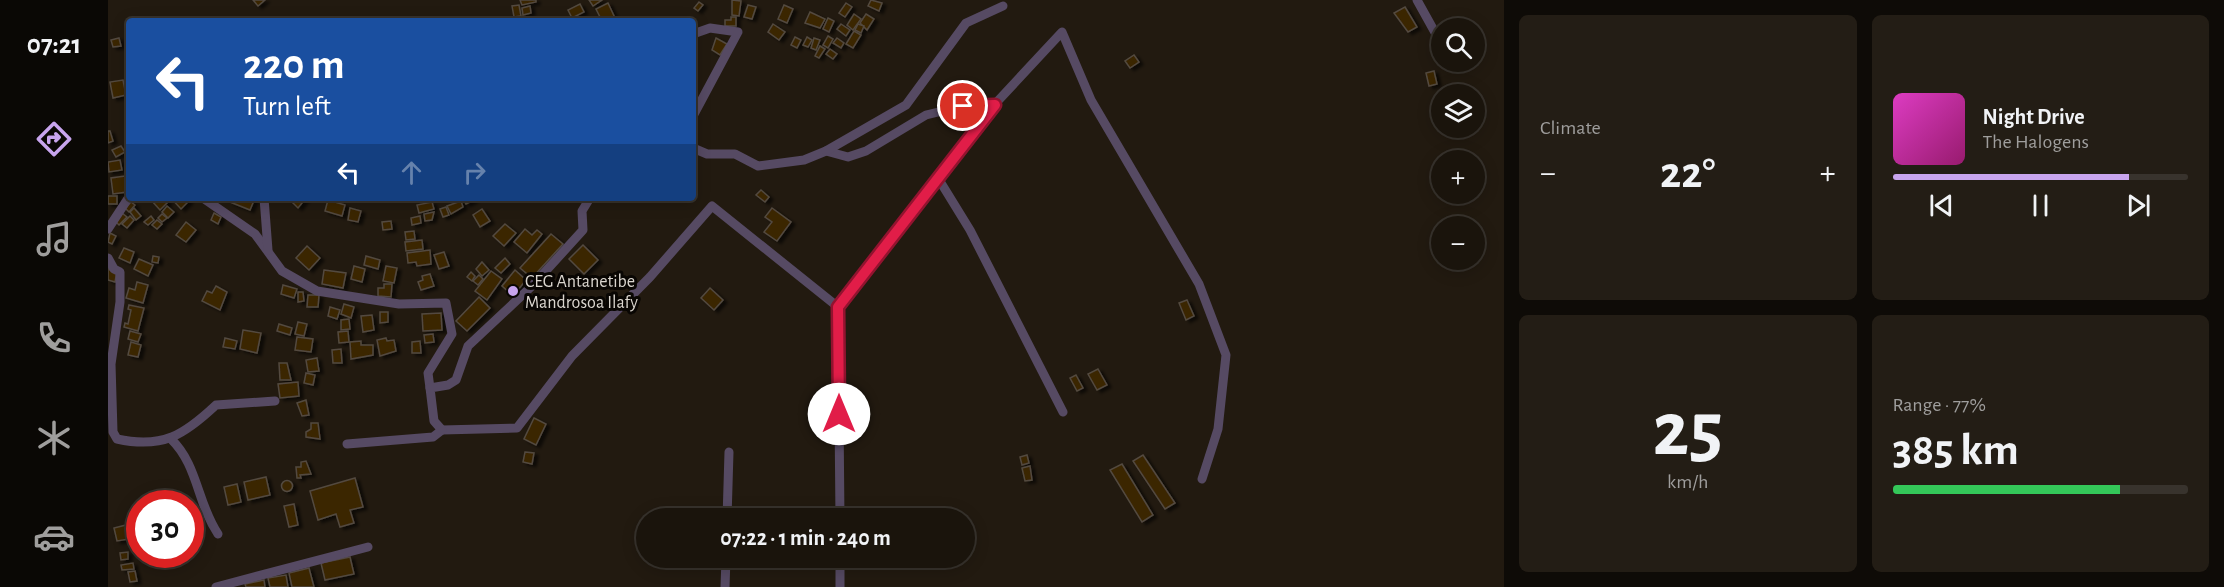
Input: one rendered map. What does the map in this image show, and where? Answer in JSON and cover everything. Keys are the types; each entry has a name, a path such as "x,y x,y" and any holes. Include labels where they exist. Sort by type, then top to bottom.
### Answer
{"street":[{"path":"1417,0 1431,25"},
{"path":"696,149 706,154 735,154 758,166 804,160 826,152 906,105 966,23 1002,6"},
{"path":"696,33 710,28 738,32 696,110"},
{"path":"840,508 838,307 995,105 1062,32 1091,100 1199,284 1226,355 1218,429 1202,479"},
{"path":"826,152 848,157 866,151 926,115 963,106 995,105"},
{"path":"938,178 970,230 1063,412"},
{"path":"108,229 126,201"},
{"path":"207,201 255,234 282,271 317,291 399,304 446,303 452,334 429,374 432,415 442,430"},
{"path":"264,201 268,250"},
{"path":"430,388 448,385 456,380 468,346 533,285 583,230 582,211 588,201"},
{"path":"347,444 433,437 442,430 517,428 572,356 650,277 712,206 838,307"},
{"path":"108,258 114,269 120,272 119,310 110,364 113,432 117,439 132,441 171,439 200,422 216,405 275,401"},
{"path":"171,439 190,462 207,518 218,534"},
{"path":"727,508 729,452"},
{"path":"216,587 368,547"},
{"path":"725,587 726,568"},
{"path":"840,568 840,587"}],"building":[{"path":"253,0 265,0 258,6"},
{"path":"520,0 536,0 536,2 522,5"},
{"path":"589,0 602,0 593,6"},
{"path":"732,0 741,1 739,16 732,15"},
{"path":"871,0 882,3 879,11 868,6"},
{"path":"699,2 703,5 698,11 694,8"},
{"path":"608,3 615,18 600,18 596,9"},
{"path":"846,3 852,7 845,17 839,13"},
{"path":"580,4 584,12 572,18 568,10"},
{"path":"519,5 521,16 514,17 512,6"},
{"path":"748,5 756,7 752,19 744,17"},
{"path":"784,5 793,9 787,23 778,19"},
{"path":"530,6 531,13 523,15 522,8"},
{"path":"1405,7 1417,27 1408,32 1394,13"},
{"path":"810,12 825,19 820,28 805,23"},
{"path":"854,14 861,19 853,30 847,25"},
{"path":"866,14 874,19 867,30 860,23"},
{"path":"731,17 736,17 736,26 725,26 725,20 731,20"},
{"path":"828,18 834,21 829,32 823,29"},
{"path":"773,24 785,32 779,40 768,32"},
{"path":"841,24 850,30 846,36 837,29"},
{"path":"858,24 864,26 861,33 855,30"},
{"path":"854,31 861,35 853,48 846,44"},
{"path":"828,36 833,39 828,48 823,45"},
{"path":"795,37 801,40 797,48 791,45"},
{"path":"807,37 812,40 808,47 803,45"},
{"path":"119,38 121,46 113,47 111,40"},
{"path":"716,38 727,44 720,55 712,50"},
{"path":"814,38 820,40 816,50 811,48"},
{"path":"837,38 844,43 841,48 833,43"},
{"path":"820,46 825,49 819,58 815,56"},
{"path":"830,49 837,54 833,59 826,54"},
{"path":"1134,55 1139,62 1130,68 1125,61"},
{"path":"1434,72 1437,84 1429,86 1426,73"},
{"path":"123,80 126,95 113,98 110,82"},
{"path":"108,131 113,141 108,143"},
{"path":"121,146 125,152 116,157 112,150"},
{"path":"120,160 122,170 109,172 108,162"},
{"path":"125,176 126,192 113,194 111,178"},
{"path":"761,190 769,197 765,202 756,195"},
{"path":"108,196 117,196 117,204 108,204"},
{"path":"152,201 168,202 160,210"},
{"path":"174,201 189,201 181,209"},
{"path":"230,201 254,201 250,210"},
{"path":"291,201 304,201 298,208"},
{"path":"328,201 345,205 342,216 325,211"},
{"path":"461,201 463,207 451,214 447,206"},
{"path":"131,202 135,205 129,212 125,208"},
{"path":"432,202 434,209 419,213 417,205"},
{"path":"167,206 174,212 168,218 162,212"},
{"path":"446,207 449,215 443,217 440,209"},
{"path":"134,208 141,216 136,220 130,212"},
{"path":"350,208 361,211 358,222 348,220"},
{"path":"772,208 791,222 777,241 764,232 772,222 765,217"},
{"path":"482,209 490,221 480,227 473,215"},
{"path":"434,212 432,220 425,221 424,214"},
{"path":"122,213 127,217 119,225 116,222"},
{"path":"214,213 221,217 218,224 211,220"},
{"path":"162,214 167,218 162,222 158,218"},
{"path":"130,216 134,220 127,228 122,224"},
{"path":"151,216 154,220 148,225 144,222"},
{"path":"420,216 421,223 412,225 411,218"},
{"path":"157,220 162,224 157,229 152,225"},
{"path":"391,221 392,229 383,230 382,222"},
{"path":"186,222 196,230 186,242 176,235"},
{"path":"505,224 516,233 504,246 493,236"},
{"path":"525,229 532,235 537,230 542,234 527,253 514,242"},
{"path":"414,231 415,239 406,240 405,232"},
{"path":"110,233 116,236 112,244 108,242"},
{"path":"551,234 563,244 532,278 520,268"},
{"path":"422,240 423,249 406,251 405,242"},
{"path":"583,245 598,260 584,274 569,259"},
{"path":"307,246 320,258 309,270 296,258"},
{"path":"124,248 134,252 130,263 119,258"},
{"path":"430,250 431,264 417,266 416,262 408,263 407,253"},
{"path":"444,252 449,266 439,269 434,255"},
{"path":"153,256 159,257 158,263 152,262"},
{"path":"366,256 380,260 378,269 364,265"},
{"path":"505,258 510,264 501,273 495,268"},
{"path":"139,259 153,265 148,276 134,269"},
{"path":"482,262 489,270 482,276 476,269"},
{"path":"354,266 365,269 362,282 351,279"},
{"path":"386,266 397,268 394,283 383,281"},
{"path":"108,267 117,272 115,282 108,280"},
{"path":"324,270 346,273 343,288 322,284"},
{"path":"515,270 526,280 513,296 502,286"},
{"path":"491,271 502,279 487,300 475,291"},
{"path":"471,272 475,276 472,281 467,277"},
{"path":"430,274 434,286 421,290 418,282 423,280 422,276"},
{"path":"479,275 483,279 478,285 473,281"},
{"path":"582,277 588,282 582,287 577,282"},
{"path":"137,282 148,285 143,303 126,298 129,288 135,290"},
{"path":"384,284 392,284 391,297 378,296 378,288 384,288"},
{"path":"283,285 297,289 294,298 281,294"},
{"path":"216,286 227,292 220,310 202,301 207,291 212,293"},
{"path":"710,288 723,300 714,310 701,298"},
{"path":"298,292 303,292 304,301 298,302"},
{"path":"308,295 319,295 318,307 307,307"},
{"path":"479,297 490,308 467,331 456,321"},
{"path":"1187,300 1194,316 1186,320 1179,303"},
{"path":"344,304 354,307 351,318 341,314"},
{"path":"129,305 144,308 138,331 124,327 125,323 128,324 131,310 128,309"},
{"path":"330,307 340,310 337,319 328,316"},
{"path":"380,312 388,312 388,322 380,323"},
{"path":"441,313 442,330 423,331 422,314"},
{"path":"372,315 374,330 363,332 361,316"},
{"path":"349,319 350,329 341,330 341,320"},
{"path":"298,322 307,324 304,336 295,334"},
{"path":"279,324 292,328 290,335 277,331"},
{"path":"243,330 261,333 257,353 240,349"},
{"path":"130,331 141,334 138,342 128,339"},
{"path":"348,331 349,342 339,343 338,332"},
{"path":"433,334 434,342 425,343 424,335"},
{"path":"297,337 313,339 311,352 295,350"},
{"path":"225,338 237,341 235,349 223,347"},
{"path":"386,338 387,341 394,340 396,351 380,356 377,340"},
{"path":"361,341 361,345 373,345 373,355 351,359 350,342"},
{"path":"420,341 421,353 412,353 412,342"},
{"path":"131,342 141,345 138,357 128,355"},
{"path":"341,349 342,363 333,363 332,350"},
{"path":"317,358 319,371 308,372 306,360"},
{"path":"279,363 287,363 291,380 280,380"},
{"path":"1098,369 1107,385 1097,390 1088,374"},
{"path":"306,373 315,375 313,385 304,383"},
{"path":"1076,375 1083,388 1077,391 1070,378"},
{"path":"298,382 299,396 280,398 278,384"},
{"path":"306,400 309,415 302,416 297,403"},
{"path":"534,418 546,424 536,445 524,439"},
{"path":"311,423 318,423 320,439 306,437 306,432 311,429"},
{"path":"525,452 534,453 532,464 523,462"},
{"path":"1027,455 1029,463 1022,465 1020,457"},
{"path":"1143,455 1175,503 1165,509 1133,461"},
{"path":"306,461 311,474 300,475 301,478 297,478 296,467 301,467 301,462"},
{"path":"1122,464 1153,515 1142,522 1110,470"},
{"path":"1030,466 1032,480 1025,481 1022,468"},
{"path":"266,477 270,495 248,500 244,482"},
{"path":"355,478 363,507 350,510 354,523 340,527 336,514 318,520 310,491"},
{"path":"287,481 291,482 291,490 287,491 283,490 282,486 283,482"},
{"path":"237,484 241,502 228,505 224,487"},
{"path":"294,504 298,525 289,527 284,506"},
{"path":"126,525 126,540 117,541 114,528"},
{"path":"126,552 126,559 121,560 120,553"},
{"path":"350,557 354,574 325,580 321,563"},
{"path":"126,564 126,568 134,569 122,570 121,565"},
{"path":"309,568 314,587 292,587 289,573"},
{"path":"135,571 137,581 130,582 128,572"},
{"path":"286,575 288,587 270,587 268,578"},
{"path":"264,580 265,587 246,587 245,584"}],"place":[{"name":"CEG Antanetibe Mandrosoa Ilafy","path":"513,291"}],"route":[{"path":"839,414 838,307 995,105 963,106"}]}
